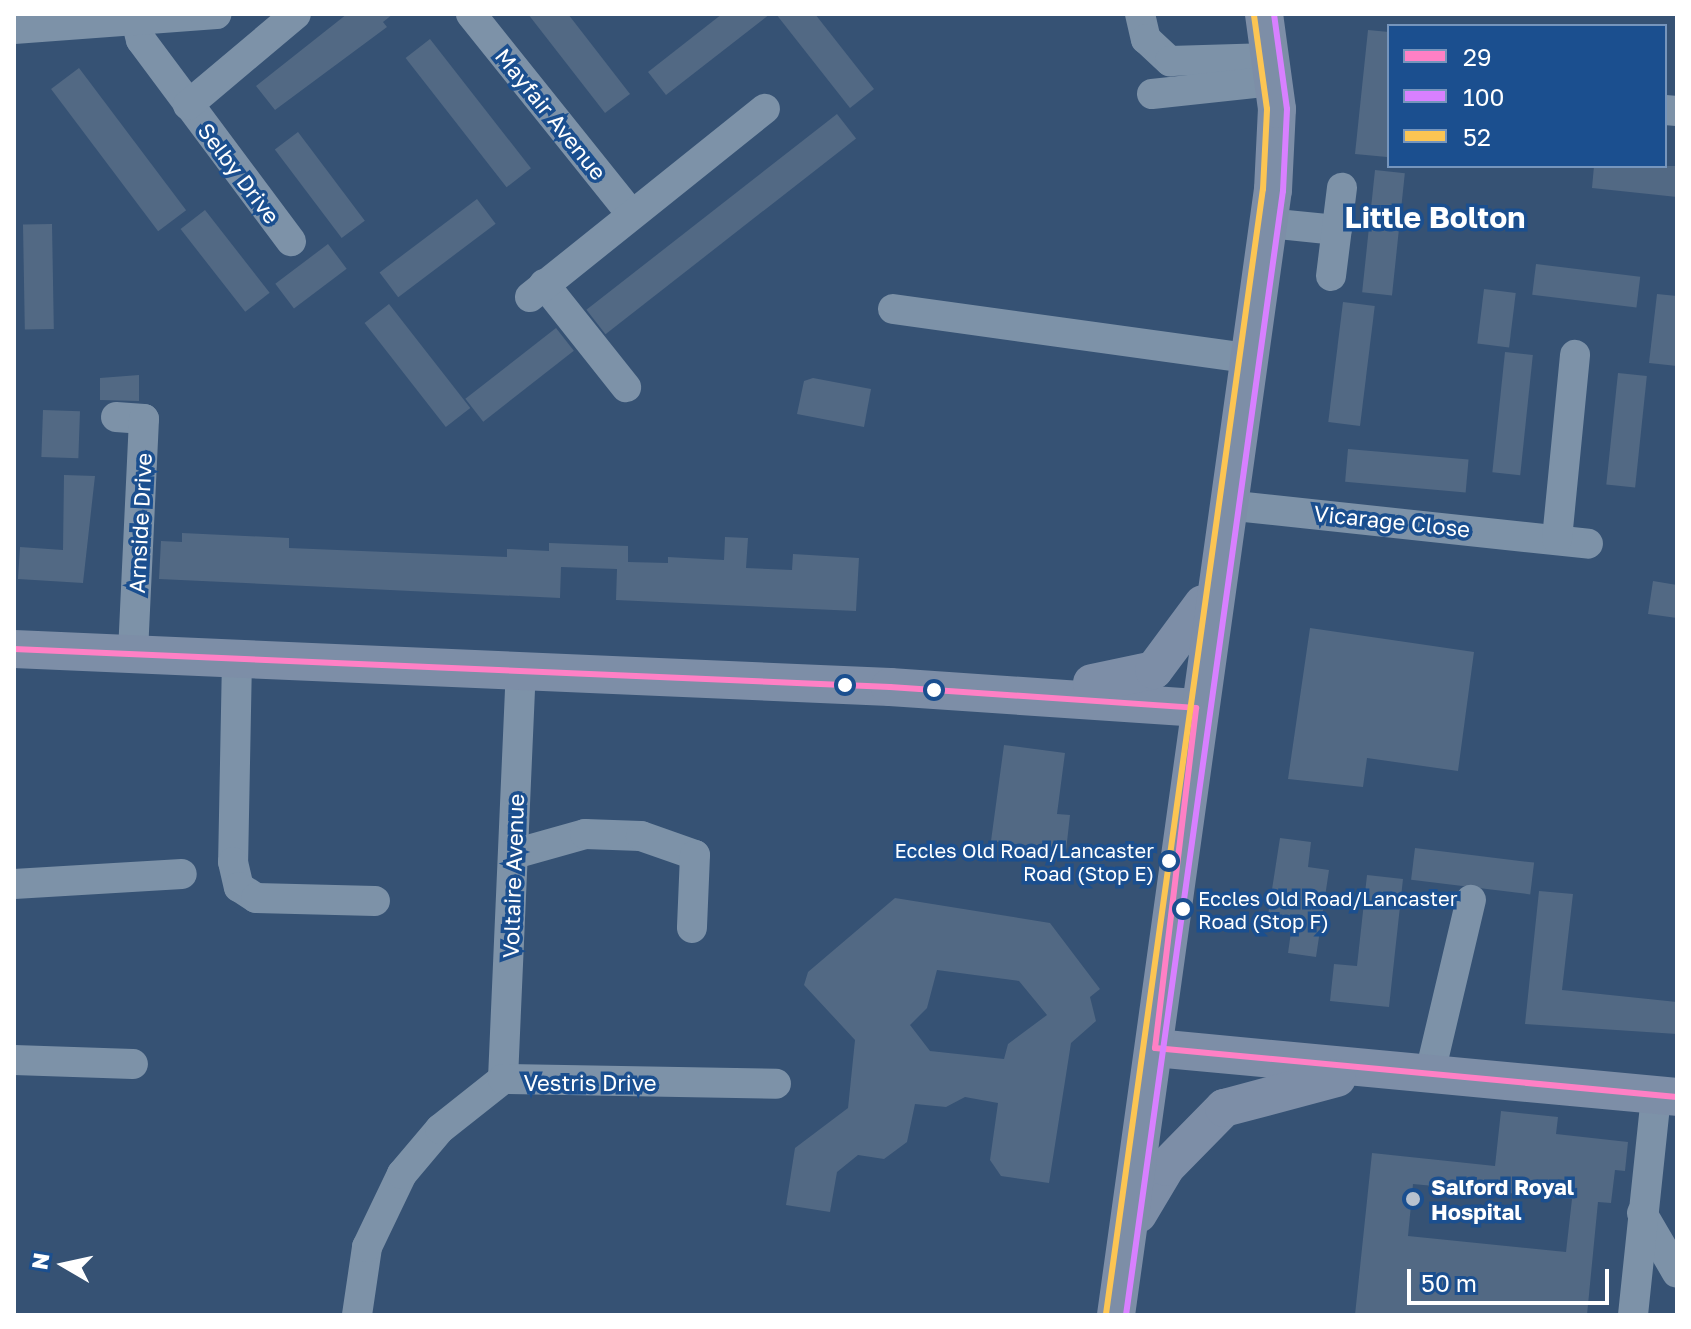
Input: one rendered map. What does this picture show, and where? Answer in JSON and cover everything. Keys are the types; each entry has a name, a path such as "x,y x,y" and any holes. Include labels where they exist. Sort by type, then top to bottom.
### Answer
{"main road":[{"path":"1116,1315 1155,1048 1196,708 1268,223 1272,70 1264,14"},
{"path":"1055,696 1154,670 1213,588"},
{"path":"14,649 1055,696 1196,708"},
{"path":"1155,1048 1666,1096"},
{"path":"1128,1229 1166,1167 1224,1108 1375,1070"}],"street":[{"path":"14,29 137,24 216,14"},
{"name":"Selby Drive","path":"188,105 296,14"},
{"name":"Mayfair Avenue","path":"471,14 631,214"},
{"path":"1140,14 1146,39 1170,61 1272,70"},
{"name":"Selby Drive","path":"137,24 141,40 291,241"},
{"path":"1152,94 1272,70"},
{"path":"626,387 537,290 765,109"},
{"path":"1331,276 1342,188"},
{"path":"1268,223 1337,230"},
{"path":"893,309 1248,358"},
{"path":"1557,539 1575,355"},
{"name":"Arnside Drive","path":"116,417 144,419 133,654"},
{"name":"Vicarage Close","path":"1226,505 1588,544"},
{"path":"237,659 233,862 239,887 256,898 375,901"},
{"name":"Voltaire Avenue","path":"503,1079 521,672"},
{"path":"514,854 585,834 641,836 695,855 692,928"},
{"path":"14,884 182,874"},
{"path":"1430,1073 1471,900"},
{"path":"14,1060 133,1064"},
{"name":"Vestris Drive","path":"357,1315 367,1247 402,1174 440,1129 503,1079 776,1084"},
{"path":"1633,1315 1642,1213 1666,1096"},
{"path":"1642,1213 1677,1273"}],"building":[{"path":"347,14 393,14 383,22 387,27 275,110 256,86"},
{"path":"528,14 568,14 630,94 605,113"},
{"path":"722,14 770,14 666,95 648,72"},
{"path":"776,14 815,14 874,89 850,108"},
{"path":"1368,30 1387,32 1387,157 1355,154"},
{"path":"430,39 531,168 507,187 406,58"},
{"path":"79,68 186,210 158,231 51,89"},
{"path":"837,114 856,138 605,334 586,310"},
{"path":"298,132 365,221 342,238 275,149"},
{"path":"1677,166 1677,197 1592,188 1594,168"},
{"path":"1375,170 1405,173 1392,295 1362,292"},
{"path":"477,199 496,224 398,297 380,272"},
{"path":"205,210 270,293 245,312 181,229"},
{"path":"52,224 54,329 25,329 23,225"},
{"path":"328,244 347,269 294,308 275,284"},
{"path":"1536,264 1640,277 1636,308 1532,295"},
{"path":"1484,289 1516,293 1509,347 1477,344"},
{"path":"1657,294 1677,296 1677,366 1649,363"},
{"path":"1343,302 1375,306 1360,426 1328,422"},
{"path":"389,304 470,408 446,427 365,323"},
{"path":"556,328 574,351 483,422 465,399"},
{"path":"1505,352 1533,355 1520,475 1492,472"},
{"path":"1618,373 1647,376 1635,487 1606,484"},
{"path":"139,375 139,401 100,400 100,378"},
{"path":"813,378 871,389 864,427 797,414 804,381"},
{"path":"43,410 80,411 78,458 41,457"},
{"path":"1348,449 1469,460 1466,492 1345,482"},
{"path":"64,475 95,476 83,583 18,579 20,547 63,550"},
{"path":"182,533 289,538 289,548 507,557 507,549 549,551 549,543 628,546 628,562 668,563 668,557 724,560 725,537 748,538 746,568 792,570 793,554 859,558 856,611 616,600 617,569 561,567 560,598 159,579 161,541 182,542"},
{"path":"1653,581 1677,585 1677,618 1648,614"},
{"path":"1310,628 1474,652 1458,771 1367,758 1363,787 1288,779"},
{"path":"1004,745 1065,753 1057,814 1070,815 1066,851 991,841"},
{"path":"1280,838 1311,842 1308,867 1329,870 1316,957 1288,953 1291,932 1266,928"},
{"path":"1415,848 1534,863 1530,894 1411,880"},
{"path":"1367,875 1403,879 1389,1007 1330,1001 1334,964 1357,966"},
{"path":"1539,891 1573,894 1562,990 1677,1002 1677,1034 1525,1024"},
{"path":"895,898 1050,923 1100,989 1090,997 1096,1021 1071,1043 1049,1183 1001,1176 990,1160 998,1103 965,1097 946,1107 915,1104 907,1142 884,1159 858,1155 837,1172 830,1212 786,1205 795,1148 848,1108 855,1040 804,985 808,972","holes":["937,970 1019,981 1047,1015 1008,1044 1004,1059 930,1051 910,1025 927,1008"]},
{"path":"1501,1111 1558,1117 1556,1134 1628,1142 1625,1171 1615,1170 1611,1203 1598,1202 1587,1315 1355,1315 1372,1153 1495,1166","holes":["1413,1184 1572,1199 1566,1252 1408,1236"]}],"transit line":[{"name":"100","path":"1126,1315 1283,191 1287,109 1274,14"},
{"name":"52","path":"1106,1314 1263,189 1267,109 1254,15"},
{"name":"29","path":"14,649 890,687 1196,708"},
{"name":"29","path":"1155,1048 1196,708"},
{"name":"29","path":"1155,1048 1677,1097"}],"place":[{"name":"Eccles Old Road/Lancaster Road (Stop E)","path":"1169,861"},
{"name":"Eccles Old Road/Lancaster Road (Stop F)","path":"1183,909"},
{"name":"Salford Royal Hospital","path":"1413,1199"}],"district":[{"name":"Little Bolton","path":"1435,217"}]}
